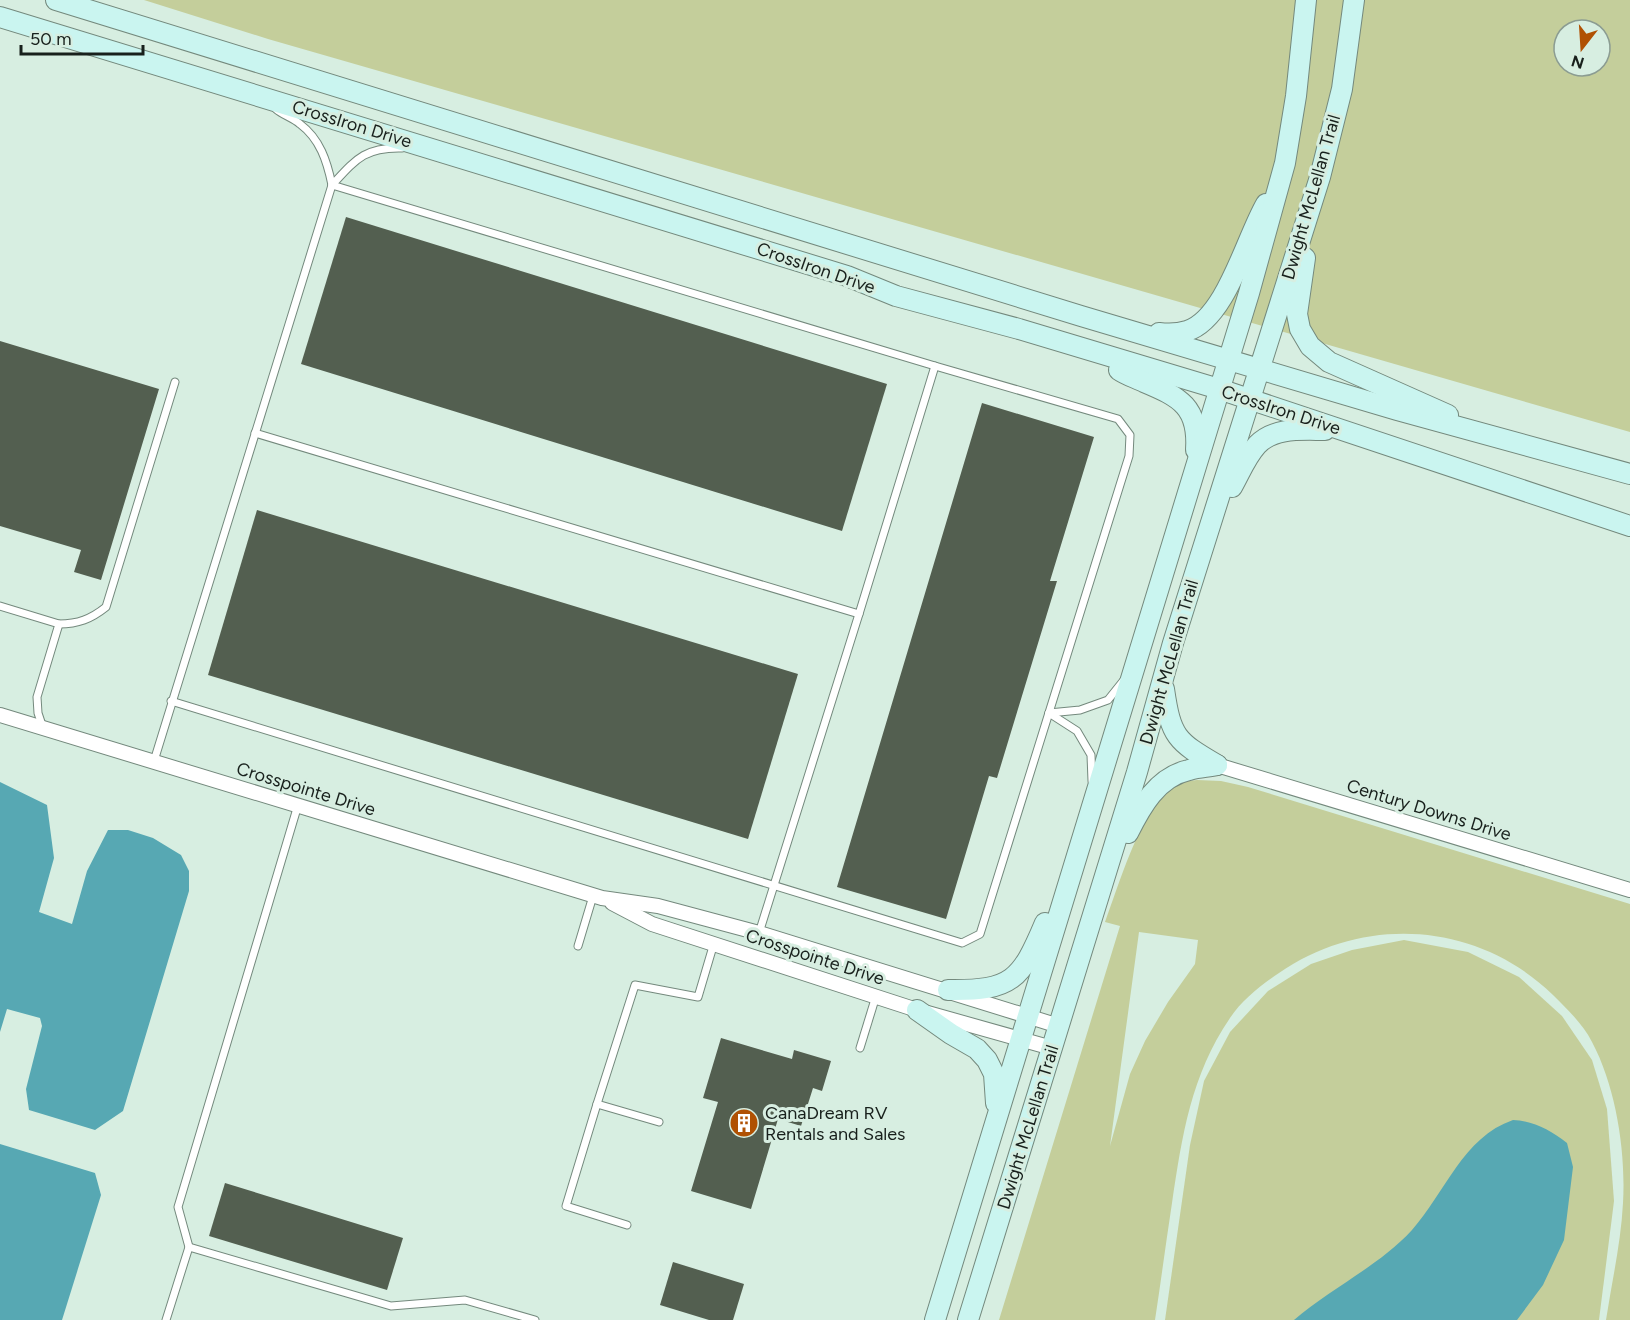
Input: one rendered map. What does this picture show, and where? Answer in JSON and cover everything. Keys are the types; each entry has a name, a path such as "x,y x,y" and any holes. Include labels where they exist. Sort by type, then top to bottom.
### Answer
{"main road":[{"name":"CrossIron Drive","path":"56,0 1071,313 1490,436 1630,474"},
{"name":"Dwight McLellan Trail","path":"934,1320 1249,293 1281,179 1296,96 1306,0"},
{"name":"Dwight McLellan Trail","path":"968,1320 1163,683 1173,643 1320,177 1342,89 1354,0"},
{"name":"CrossIron Drive","path":"0,17 847,276 896,296 1019,329 1219,390 1630,526"},
{"path":"1320,177 1300,289 1298,314 1300,329 1311,346 1329,362 1490,436"},
{"path":"1141,333 1169,334 1188,331 1201,323 1215,309 1232,281 1256,221 1281,179"},
{"path":"1101,354 1122,372 1170,394 1185,404 1197,432 1194,474"},
{"path":"1212,520 1257,444 1285,430 1342,429"},
{"path":"1163,683 1172,726 1181,742 1217,765"},
{"path":"1102,884 1141,807 1154,791 1166,780 1186,770 1217,765"},
{"path":"948,990 976,991 993,988 1016,975 1030,958 1051,911 1070,879"},
{"path":"917,1010 977,1049 987,1060 994,1074 995,1126"}],"street":[{"name":"Crosspointe Drive","path":"0,715 598,897 658,906 759,933 1059,1026"},
{"name":"Century Downs Drive","path":"1217,765 1630,890"},
{"name":"Crosspointe Drive","path":"598,897 652,924 917,1010 1052,1048"}],"lane":[{"path":"154,761 332,185 328,165 317,140 300,123 278,111 264,97"},
{"path":"332,185 366,153 386,148 434,149"},
{"path":"171,701 962,943 980,934 1130,456 1130,435 1118,418 935,366 332,185"},
{"path":"759,933 935,366"},
{"path":"0,606 59,624 70,624 92,618 106,607 175,382"},
{"path":"255,433 858,614"},
{"path":"43,728 38,713 37,698 59,624"},
{"path":"1048,713 1080,710 1108,700 1134,666"},
{"path":"1048,713 1077,730 1091,755 1093,802"},
{"path":"166,1320 189,1247 178,1207 298,805"},
{"path":"578,946 598,897"},
{"path":"627,1225 566,1206 597,1104 635,986 698,997 714,944"},
{"path":"860,1048 876,996"},
{"path":"597,1104 659,1122"},
{"path":"189,1247 391,1306 465,1299 535,1320"}],"green space":[{"path":"144,0 1630,0 1630,432 268,39"},
{"path":"1197,780 1221,781 1248,787 1630,904 1630,1320 1606,1320 1622,1218 1623,1163 1613,1099 1600,1060 1584,1029 1553,995 1523,971 1491,952 1456,940 1420,935 1384,935 1348,941 1312,954 1265,983 1246,999 1230,1018 1206,1062 1184,1130 1155,1320 999,1320 1120,926 1105,922 1116,890 1139,833 1157,802 1174,786","holes":["1139,932 1198,940 1195,964 1168,1002 1145,1041 1130,1074 1110,1146"]},
{"path":"1404,940 1468,952 1519,977 1562,1016 1592,1060 1607,1109 1614,1201 1599,1320 1165,1320 1190,1145 1204,1081 1230,1032 1268,991 1311,964 1352,950"}],"water":[{"path":"0,782 47,805 54,858 39,912 72,924 87,871 108,830 128,830 153,838 181,855 189,871 189,891 123,1111 95,1130 29,1110 26,1089 42,1026 40,1018 7,1009 0,1032"},
{"path":"1513,1120 1541,1127 1567,1143 1573,1167 1564,1240 1543,1285 1517,1320 1294,1320 1399,1243 1424,1215 1468,1153 1496,1128"},
{"path":"0,1144 95,1173 101,1195 62,1320 0,1320"}],"building":[{"path":"346,217 887,384 842,531 301,364"},
{"path":"0,341 159,389 101,580 74,572 81,550 0,526"},
{"path":"982,403 1094,437 1050,581 1057,581 997,778 989,776 946,919 837,887"},
{"path":"257,510 798,674 748,839 208,675"},
{"name":"CanaDream RV Rentals and Sales","path":"721,1038 792,1059 794,1050 831,1061 822,1091 813,1088 801,1126 778,1119 751,1209 691,1191 718,1102 703,1098"},
{"path":"225,1183 403,1238 387,1290 209,1236"},
{"path":"673,1262 744,1284 733,1320 709,1320 660,1305"}],"place":[{"name":"CanaDream RV Rentals and Sales","path":"744,1123"}]}
